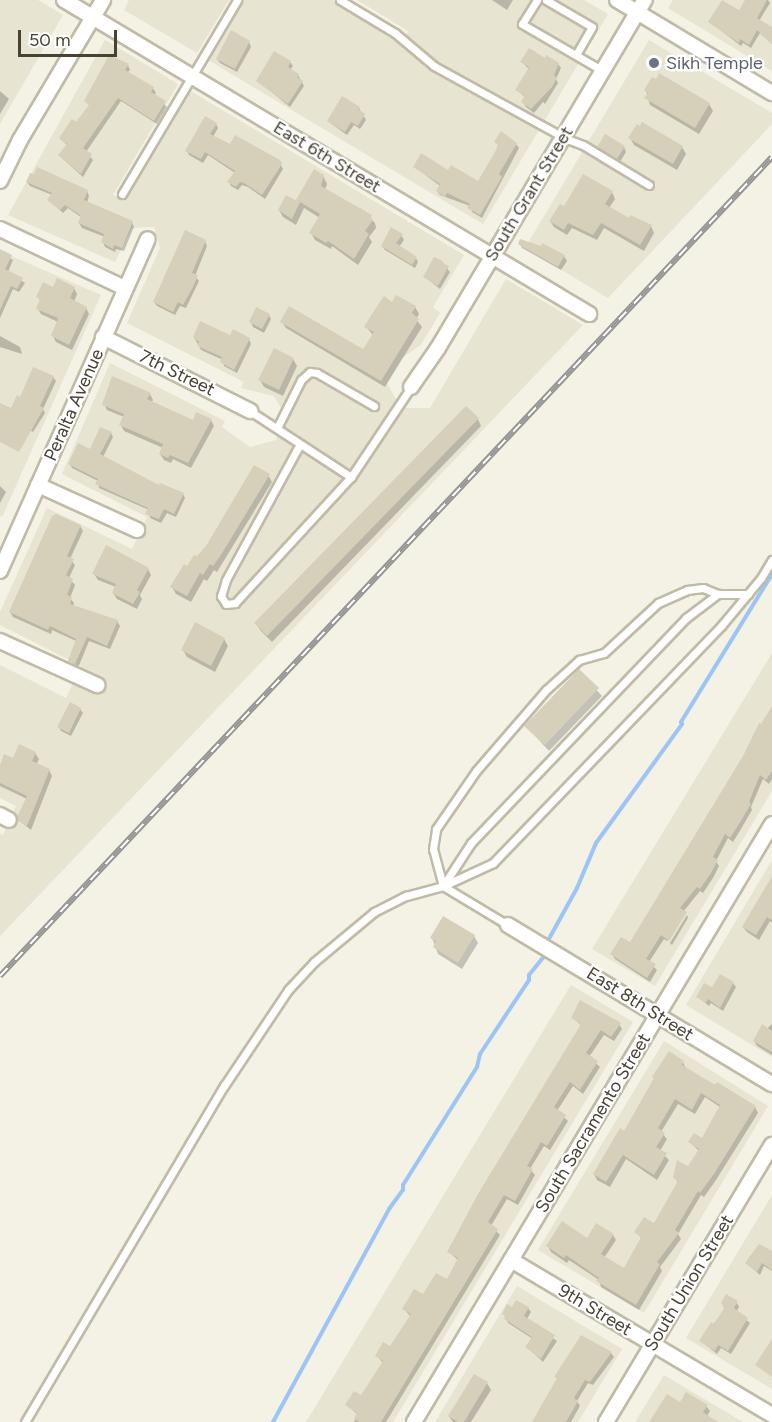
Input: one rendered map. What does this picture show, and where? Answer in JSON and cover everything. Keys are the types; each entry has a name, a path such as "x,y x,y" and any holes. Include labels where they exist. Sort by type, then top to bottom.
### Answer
{"street":[{"name":"East 6th Street","path":"64,0 589,314"},
{"path":"0,181 20,140 103,0"},
{"path":"617,0 641,6 772,93"},
{"name":"South Grant Street","path":"411,387 438,348 641,6"},
{"path":"0,229 125,288"},
{"name":"Peralta Avenue","path":"0,571 6,541 38,485 148,239"},
{"name":"7th Street","path":"104,337 250,411"},
{"path":"38,485 137,530"},
{"path":"0,641 97,685"},
{"name":"South Sacramento Street","path":"414,1422 772,824"},
{"name":"East 8th Street","path":"508,924 772,1084"},
{"name":"South Union Street","path":"606,1422 772,1145"},
{"name":"9th Street","path":"511,1260 772,1415"}],"lane":[{"path":"122,194 237,0"},
{"path":"340,0 395,33 434,66 583,145 649,185"},
{"path":"537,0 522,24 603,71"},
{"path":"546,0 592,27 576,55"},
{"path":"277,428 301,380 310,372 317,373 374,406"},
{"path":"300,444 226,580 221,596 226,604 235,603 351,477 411,387"},
{"path":"250,411 351,477"},
{"path":"26,1422 224,1086 288,990 314,962 374,912 406,896 443,886 494,863 748,594 772,560"},
{"path":"508,924 443,886 433,849 436,829 476,771 546,690 579,660 604,653 658,603 703,588 718,594 748,594"},
{"path":"443,886 471,843 686,618 718,594"}],"shaded area":[{"path":"0,0 38,0 63,15 0,124"},
{"path":"129,0 229,0 197,53 124,10"},
{"path":"244,0 333,0 403,42 408,31 357,0 584,0 608,14 483,224 208,60"},
{"path":"673,0 772,0 772,71 668,8"},
{"path":"105,40 178,84 113,195 125,200 189,90 464,255 433,307 440,313 421,345 402,358 387,383 401,408 430,408 506,279 583,325 0,936 0,834 3,835 16,806 0,798 0,665 66,698 81,666 0,625 0,612 47,508 132,549 147,517 62,474 110,363 225,421 222,427 250,447 276,440 285,416 274,396 241,388 244,382 127,323 160,248 154,227 132,228 115,262 8,215"},
{"path":"649,40 772,113 772,124 608,298 525,248"},
{"path":"0,251 101,295 2,517 0,516"},
{"path":"772,653 772,791 655,986 592,949"},
{"path":"772,860 772,1057 686,1005"},
{"path":"571,985 633,1022 393,1422 306,1422"},
{"path":"664,1041 768,1106 644,1313 538,1250"},
{"path":"772,1195 772,1389 686,1338"},
{"path":"517,1286 622,1349 578,1422 435,1422"},
{"path":"664,1375 743,1422 635,1422"}],"building":[{"path":"722,0 739,10 745,0 767,0 757,18 772,27 772,44 757,30 749,45 740,39 739,43 708,22"},
{"path":"231,30 250,41 235,69 216,59"},
{"path":"529,48 559,63 554,75 557,78 552,87 531,109 521,102 525,96 515,90 529,67 520,62"},
{"path":"274,51 291,61 288,67 299,74 297,77 303,81 288,104 256,81"},
{"path":"109,55 129,64 125,70 154,87 151,92 166,101 154,121 118,98 83,148 92,154 81,174 58,155 67,144 59,138 72,119 76,122 89,105 84,101"},
{"path":"659,73 710,103 695,128 644,98 648,93 644,90 652,77 656,79"},
{"path":"342,96 360,107 358,109 365,114 358,126 351,122 345,132 327,121"},
{"path":"205,116 217,123 210,134 230,144 235,135 280,160 282,164 262,195 244,183 240,182 236,187 227,182 235,171 205,152 201,159 185,151"},
{"path":"642,122 683,146 673,164 628,138 637,124 640,126"},
{"path":"501,131 517,143 499,174 502,177 480,215 467,208 470,204 447,193 445,197 436,191 440,184 413,167 421,153 448,170 451,165 478,181 495,152 498,145 494,142"},
{"path":"605,134 625,146 617,159 597,147"},
{"path":"37,167 88,190 84,200 133,221 122,248 114,245 113,249 101,242 104,234 78,223 81,216 65,205 60,210 47,200 52,193 26,182 30,173 34,174"},
{"path":"314,169 324,175 321,186 372,215 373,220 365,231 369,234 354,259 328,241 326,243 309,233 320,214 300,202 292,219 278,210 286,195 299,202 296,200"},
{"path":"583,174 613,191 605,204 629,218 630,215 652,225 640,245 601,223 593,235 568,223 564,230 549,221 560,204 564,206"},
{"path":"391,227 403,234 396,243 417,257 412,265 381,246"},
{"path":"185,230 206,240 192,273 198,275 193,287 183,305 178,302 173,312 153,302"},
{"path":"520,239 541,246 542,243 565,255 558,267 518,244"},
{"path":"0,249 12,255 5,269 23,278 17,289 11,286 0,310"},
{"path":"434,257 449,266 438,286 423,277"},
{"path":"57,278 75,287 70,298 87,307 69,345 51,336 58,318 36,309 40,299 36,297 43,282 53,287"},
{"path":"396,295 416,306 412,313 419,319 381,381 280,322 289,306 363,349 374,332 364,327 384,296 392,302"},
{"path":"256,307 270,314 262,329 249,322"},
{"path":"200,321 230,335 233,329 250,338 234,370 220,362 222,357 197,346 199,342 193,337"},
{"path":"274,348 294,358 279,390 258,380"},
{"path":"33,367 54,376 40,406 44,408 19,452 0,442 0,403 11,408 17,395 20,397"},
{"path":"112,376 151,393 147,399 193,420 196,412 212,419 188,463 170,455 168,458 159,454 163,444 119,425 124,414 102,405"},
{"path":"466,406 479,418 267,636 254,623"},
{"path":"100,427 112,432 100,454 159,485 160,483 184,493 174,514 164,509 159,519 145,514 148,508 95,484 98,479 68,464 78,443 90,449"},
{"path":"254,465 270,474 221,555 213,566 210,564 203,575 200,573 187,596 170,587 184,564 187,566 194,555 197,556 206,546"},
{"path":"56,514 81,525 67,556 74,559 66,575 73,579 67,595 72,597 70,604 118,620 107,646 87,637 75,664 68,661 76,639 50,626 48,630 9,612 52,516"},
{"path":"106,545 149,568 137,590 140,592 133,604 112,593 116,584 92,574"},
{"path":"195,622 225,638 211,666 181,650"},
{"path":"579,669 599,688 545,745 524,726"},
{"path":"70,702 81,708 69,733 57,727"},
{"path":"772,706 772,771 766,780 760,775 749,802 751,804 730,838 725,834 713,857 718,860 711,873 700,889 697,887 680,908 687,912 669,941 661,935 646,959 656,964 647,978 610,954 621,937 630,942 743,756 759,723 761,724"},
{"path":"19,744 36,752 32,761 50,769 27,826 18,821 17,817 27,796 0,783 0,765 4,754 13,758"},
{"path":"772,876 772,920 767,917 756,935 742,927"},
{"path":"443,916 475,935 458,963 433,947 436,941 430,938"},
{"path":"720,974 734,982 720,1008 708,999 706,1003 696,997 704,983 712,987"},
{"path":"580,1000 621,1023 611,1037 601,1030 586,1053 598,1061 580,1090 570,1082 554,1107 566,1115 547,1146 541,1142 527,1166 533,1169 515,1201 504,1195 488,1222 498,1229 381,1422 360,1422 354,1419 357,1413 345,1405 354,1391 361,1395 383,1361 375,1356 383,1342 390,1346 411,1314 402,1309 414,1289 423,1294 436,1273 447,1279 458,1258 447,1252 478,1194 581,1024 571,1018"},
{"path":"762,1024 772,1031 772,1052 753,1041"},
{"path":"669,1051 684,1061 682,1065 715,1085 717,1082 756,1106 714,1174 700,1193 698,1191 675,1230 679,1233 657,1262 660,1264 636,1305 596,1281 599,1278 566,1255 564,1258 546,1246 562,1221 587,1238 596,1223 614,1234 601,1254 624,1268 641,1237 634,1232 644,1217 654,1223 678,1181 673,1178 677,1160 688,1166 699,1149 688,1142 694,1133 702,1138 720,1105 701,1093 692,1110 675,1099 658,1128 665,1133 656,1147 667,1153 654,1175 623,1155 606,1182 593,1174 620,1128 624,1131 654,1078 652,1077"},
{"path":"759,1244 772,1251 772,1270 762,1263 757,1272 745,1263"},
{"path":"726,1294 738,1301 734,1308 748,1318 728,1351 718,1345 715,1351 699,1341 711,1322 714,1324 725,1307 721,1303"},
{"path":"516,1300 529,1307 524,1316 555,1335 541,1359 525,1347 532,1337 504,1319 505,1316 502,1314 507,1304 512,1307"},
{"path":"581,1335 612,1352 590,1382 585,1380 574,1398 578,1401 566,1422 532,1422 557,1378 554,1377"},
{"path":"772,1339 772,1377 755,1365"},
{"path":"474,1374 488,1382 464,1422 458,1422 448,1416"},
{"path":"686,1392 708,1405 703,1412 718,1422 649,1422 667,1394 680,1402"}],"waterway":[{"path":"273,1422 389,1209 403,1190 403,1185 477,1067 480,1054 529,980 529,975 546,954 545,946 577,888 596,843 682,724 681,722 772,574"}],"railway":[{"path":"0,976 772,157"}],"place":[{"name":"Sikh Temple","path":"654,63"}]}
